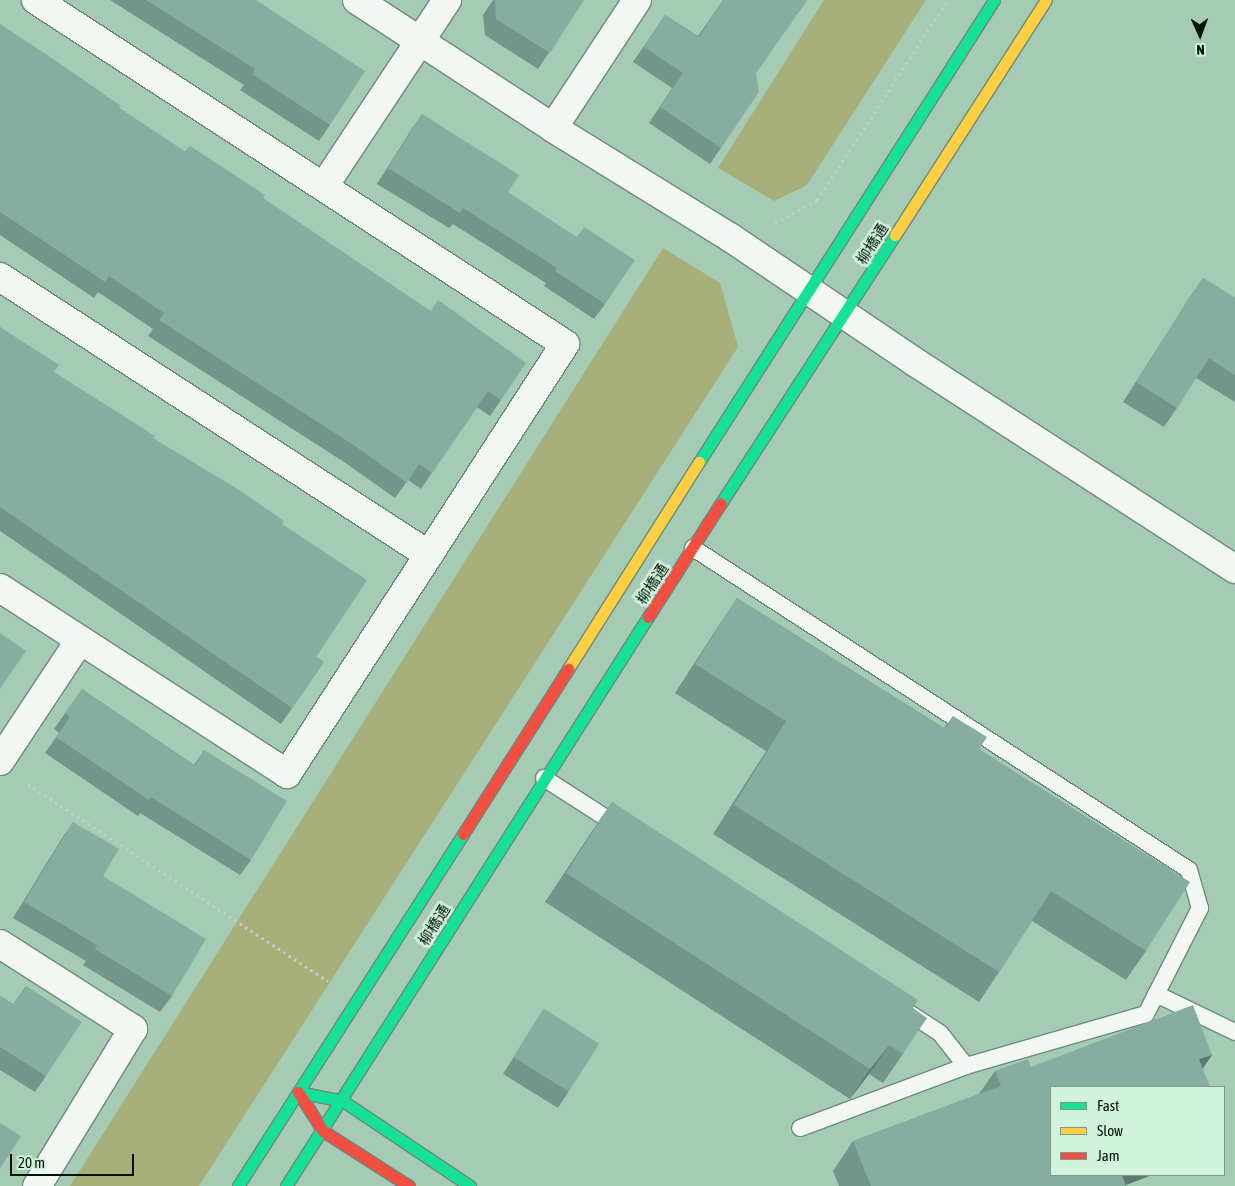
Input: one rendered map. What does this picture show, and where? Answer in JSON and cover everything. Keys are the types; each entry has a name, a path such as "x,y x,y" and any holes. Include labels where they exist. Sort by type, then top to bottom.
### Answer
{"main road":[{"name":"柳橋通","path":"238,1186 994,0"},
{"name":"柳橋通","path":"286,1186 343,1101 544,778 845,315 1046,0"},
{"path":"298,1092 343,1101 470,1186"},
{"path":"298,1092 323,1131 409,1186"}],"street":[{"path":"0,588 287,774 565,344 36,0"},
{"path":"357,0 553,128 731,238 845,315 1235,569"},
{"path":"324,186 447,0"},
{"path":"553,128 638,0"},
{"path":"0,277 429,555"},
{"path":"0,761 80,640"},
{"path":"0,944 133,1028 37,1186"}],"lane":[{"path":"694,548 1189,870 1200,908 1146,1014 966,1066 800,1128"},
{"path":"544,778 631,835"},
{"path":"1156,994 1235,1032"},
{"path":"890,1000 940,1033 966,1066"}],"path":[{"path":"775,222 817,200 948,0"},
{"path":"25,782 336,986"}],"green space":[{"path":"824,0 926,0 807,185 774,201 718,168"},
{"path":"663,248 720,283 738,347 199,1186 70,1186"}],"building":[{"path":"146,0 256,0 365,71 330,125 252,74 255,69"},
{"path":"495,0 584,0 550,53 496,19"},
{"path":"723,0 807,0 756,73 759,92 721,148 660,107 683,73 644,47 665,15 699,37"},
{"path":"0,24 121,106 119,108 186,152 190,146 265,195 263,198 431,311 438,300 526,363 501,400 488,391 432,473 419,464 407,483 355,446 159,320 164,313 109,276 105,282 0,212"},
{"path":"422,114 519,175 508,192 577,237 584,227 635,260 605,304 555,271 557,268 463,208 460,213 388,168"},
{"path":"1203,278 1235,298 1235,375 1209,358 1177,408 1136,382"},
{"path":"0,327 59,365 54,372 155,436 153,438 239,490 284,521 282,524 367,580 316,657 324,662 292,708 0,507"},
{"path":"737,598 945,729 953,716 987,737 979,749 1190,882 1146,951 1051,891 999,972 734,805 786,721 695,664"},
{"path":"0,633 26,651 0,689"},
{"path":"82,689 195,766 204,750 287,801 251,860 151,797 149,800 56,737 70,717 65,713"},
{"path":"612,802 918,1000 913,1008 927,1018 903,1054 889,1045 870,1069 566,873"},
{"path":"73,822 119,849 103,876 206,939 172,996 95,949 97,945 24,902"},
{"path":"26,986 82,1022 46,1076 0,1047 0,996 13,1004"},
{"path":"1193,1005 1212,1055 1199,1059 1210,1086 1050,1086 1050,1176 1122,1176 1126,1186 871,1186 853,1141 1001,1086 995,1071 1028,1059 1031,1067"},
{"path":"544,1009 599,1043 569,1092 514,1057"},
{"path":"0,1123 21,1136 0,1169"}],"traffic: fast":[{"path":"699,462 994,0"},
{"path":"721,503 895,235"},
{"path":"286,1186 648,617"},
{"path":"238,1186 463,834"},
{"path":"298,1092 343,1101 470,1186"}],"traffic: slow":[{"path":"895,235 1046,0"},
{"path":"568,669 699,462"}],"traffic: jam":[{"path":"648,617 721,503"},
{"path":"463,834 568,669"},
{"path":"298,1092 323,1131 409,1186"}]}
